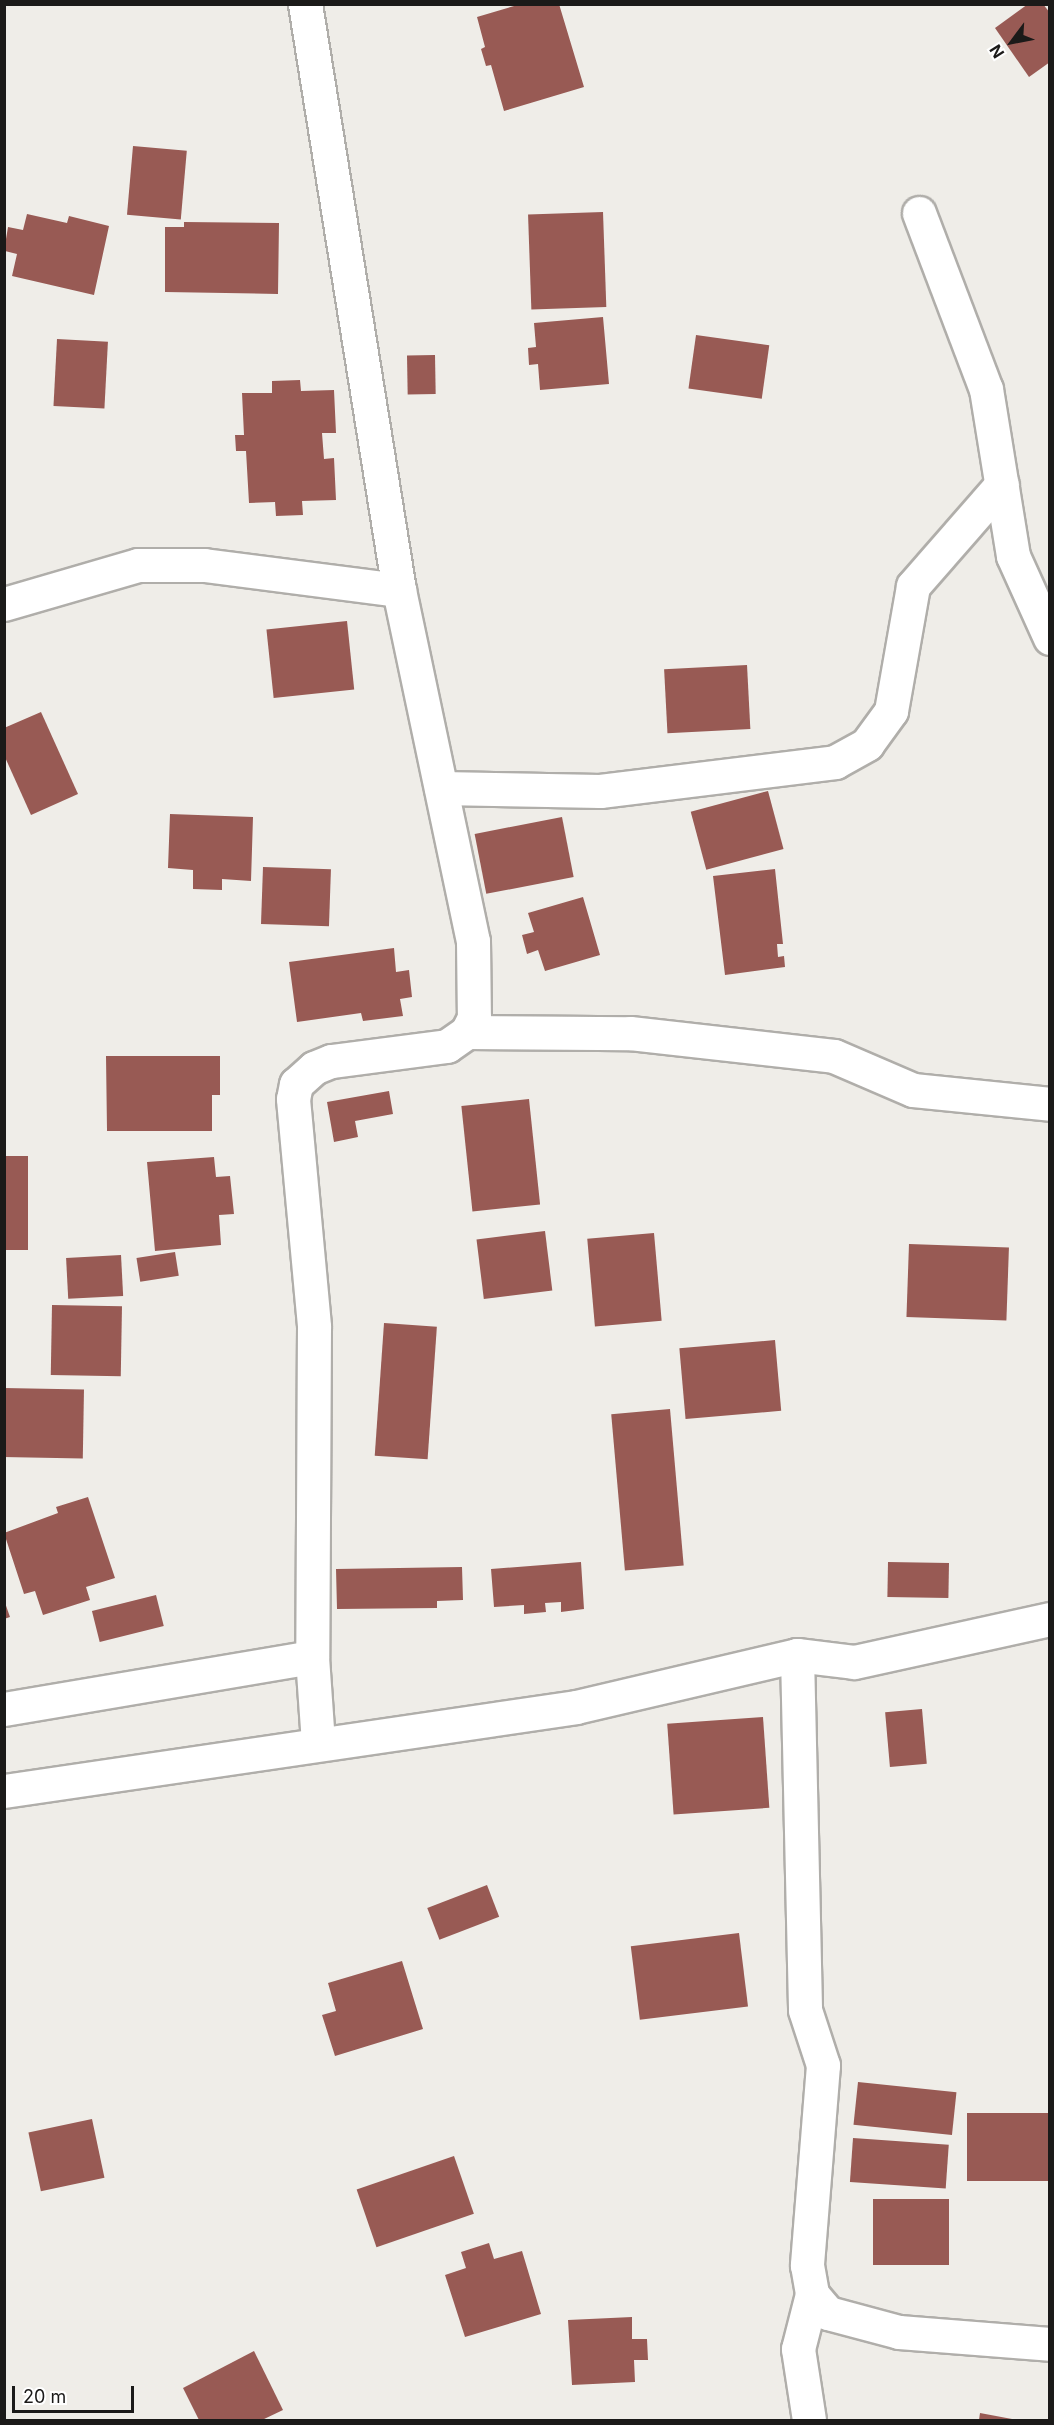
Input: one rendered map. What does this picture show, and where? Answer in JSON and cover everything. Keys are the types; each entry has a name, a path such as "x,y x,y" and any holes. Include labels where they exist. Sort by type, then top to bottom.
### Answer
{"street":[{"path":"305,4 399,590 473,940 474,1018 467,1032 447,1046 331,1061 314,1068 296,1084 293,1099 314,1327 312,1658 318,1743"},
{"path":"919,213 986,389 1013,556 1050,638"},
{"path":"441,788 600,791 835,762 867,744 891,711 913,586 1002,484"},
{"path":"4,604 138,565 204,565 399,590"},
{"path":"467,1032 630,1034 834,1056 913,1090 1050,1104"},
{"path":"4,1791 318,1743 576,1707 797,1655 854,1662 1050,1619"},
{"path":"797,1655 805,2010 824,2065 807,2265 812,2294 798,2349 809,2421"},
{"path":"4,1709 312,1658"},
{"path":"812,2294 828,2313 899,2332 1050,2344"}],"building":[{"path":"521,4 559,4 584,87 504,111 491,65 486,66 481,49 485,47 477,17"},
{"path":"1028,4 1043,4 1050,13 1050,62 1029,77 995,28"},
{"path":"133,146 187,151 181,219 127,215"},
{"path":"603,212 606,307 531,310 528,215"},
{"path":"27,214 67,223 69,216 109,226 94,295 12,276 17,254 5,251 8,227 23,230"},
{"path":"184,222 279,223 278,294 165,292 165,227 184,227"},
{"path":"603,317 609,384 540,390 538,364 529,365 528,348 536,347 534,323"},
{"path":"696,335 769,345 762,399 688,388"},
{"path":"57,339 108,342 104,409 53,406"},
{"path":"407,355 435,355 436,394 408,394"},
{"path":"300,380 301,391 334,390 336,433 322,433 324,459 334,458 336,500 302,501 303,515 276,516 275,502 249,503 246,451 236,451 235,435 244,435 242,393 272,393 272,381"},
{"path":"347,621 354,690 274,698 266,629"},
{"path":"747,665 750,729 667,733 664,669"},
{"path":"41,712 78,794 31,815 4,755 4,728"},
{"path":"768,791 784,849 706,870 691,812"},
{"path":"170,814 253,817 251,881 222,879 222,890 193,889 193,870 168,868"},
{"path":"562,817 574,877 486,894 475,834"},
{"path":"263,867 331,869 329,926 261,924"},
{"path":"775,869 783,944 777,944 778,957 784,956 785,967 725,975 713,876"},
{"path":"583,897 600,955 545,971 538,950 527,954 522,935 534,932 528,913"},
{"path":"394,948 396,972 409,970 412,997 400,999 403,1016 363,1021 361,1013 297,1022 289,962"},
{"path":"106,1056 220,1056 220,1095 212,1095 212,1131 107,1131"},
{"path":"389,1091 393,1114 355,1121 358,1137 334,1142 327,1102"},
{"path":"529,1099 540,1204 472,1212 461,1106"},
{"path":"4,1156 28,1156 28,1250 4,1250"},
{"path":"214,1157 216,1177 230,1176 234,1214 219,1215 221,1245 155,1251 147,1162"},
{"path":"545,1231 552,1291 484,1299 477,1239"},
{"path":"654,1233 662,1321 595,1327 587,1239"},
{"path":"909,1244 1009,1247 1006,1320 906,1317"},
{"path":"175,1252 179,1276 140,1282 136,1258"},
{"path":"121,1255 123,1296 68,1299 66,1258"},
{"path":"52,1305 122,1306 121,1376 51,1375"},
{"path":"384,1323 437,1327 428,1459 375,1456"},
{"path":"775,1340 781,1411 686,1419 679,1348"},
{"path":"4,1388 84,1389 83,1458 4,1457"},
{"path":"670,1409 684,1565 625,1571 611,1414"},
{"path":"88,1497 115,1578 86,1587 90,1600 43,1615 35,1591 24,1594 4,1533 58,1513 56,1507"},
{"path":"581,1562 584,1609 561,1612 561,1602 545,1603 546,1612 524,1614 524,1605 494,1607 491,1569"},
{"path":"888,1562 949,1563 948,1598 887,1597"},
{"path":"462,1567 463,1600 437,1601 437,1608 337,1609 336,1569"},
{"path":"156,1595 164,1626 100,1642 92,1611"},
{"path":"4,1600 10,1617 4,1619"},
{"path":"922,1709 927,1764 890,1767 885,1712"},
{"path":"763,1717 769,1808 674,1814 667,1724"},
{"path":"487,1885 499,1917 439,1940 427,1908"},
{"path":"739,1933 748,2006 640,2020 631,1946"},
{"path":"402,1961 423,2029 335,2056 322,2015 336,2011 328,1983"},
{"path":"858,2082 956,2092 952,2135 854,2125"},
{"path":"967,2113 1050,2113 1050,2181 967,2181"},
{"path":"92,2119 104,2178 41,2191 28,2133"},
{"path":"853,2138 949,2145 946,2189 850,2182"},
{"path":"454,2156 474,2214 376,2247 357,2190"},
{"path":"873,2199 949,2199 949,2265 873,2265"},
{"path":"489,2243 494,2259 522,2251 541,2314 465,2337 445,2275 466,2268 461,2252"},
{"path":"632,2317 632,2339 647,2339 648,2360 634,2360 635,2382 572,2385 568,2320"},
{"path":"254,2351 283,2410 262,2420 199,2420 183,2388"},
{"path":"980,2413 1012,2419 1012,2420 979,2420"}]}
